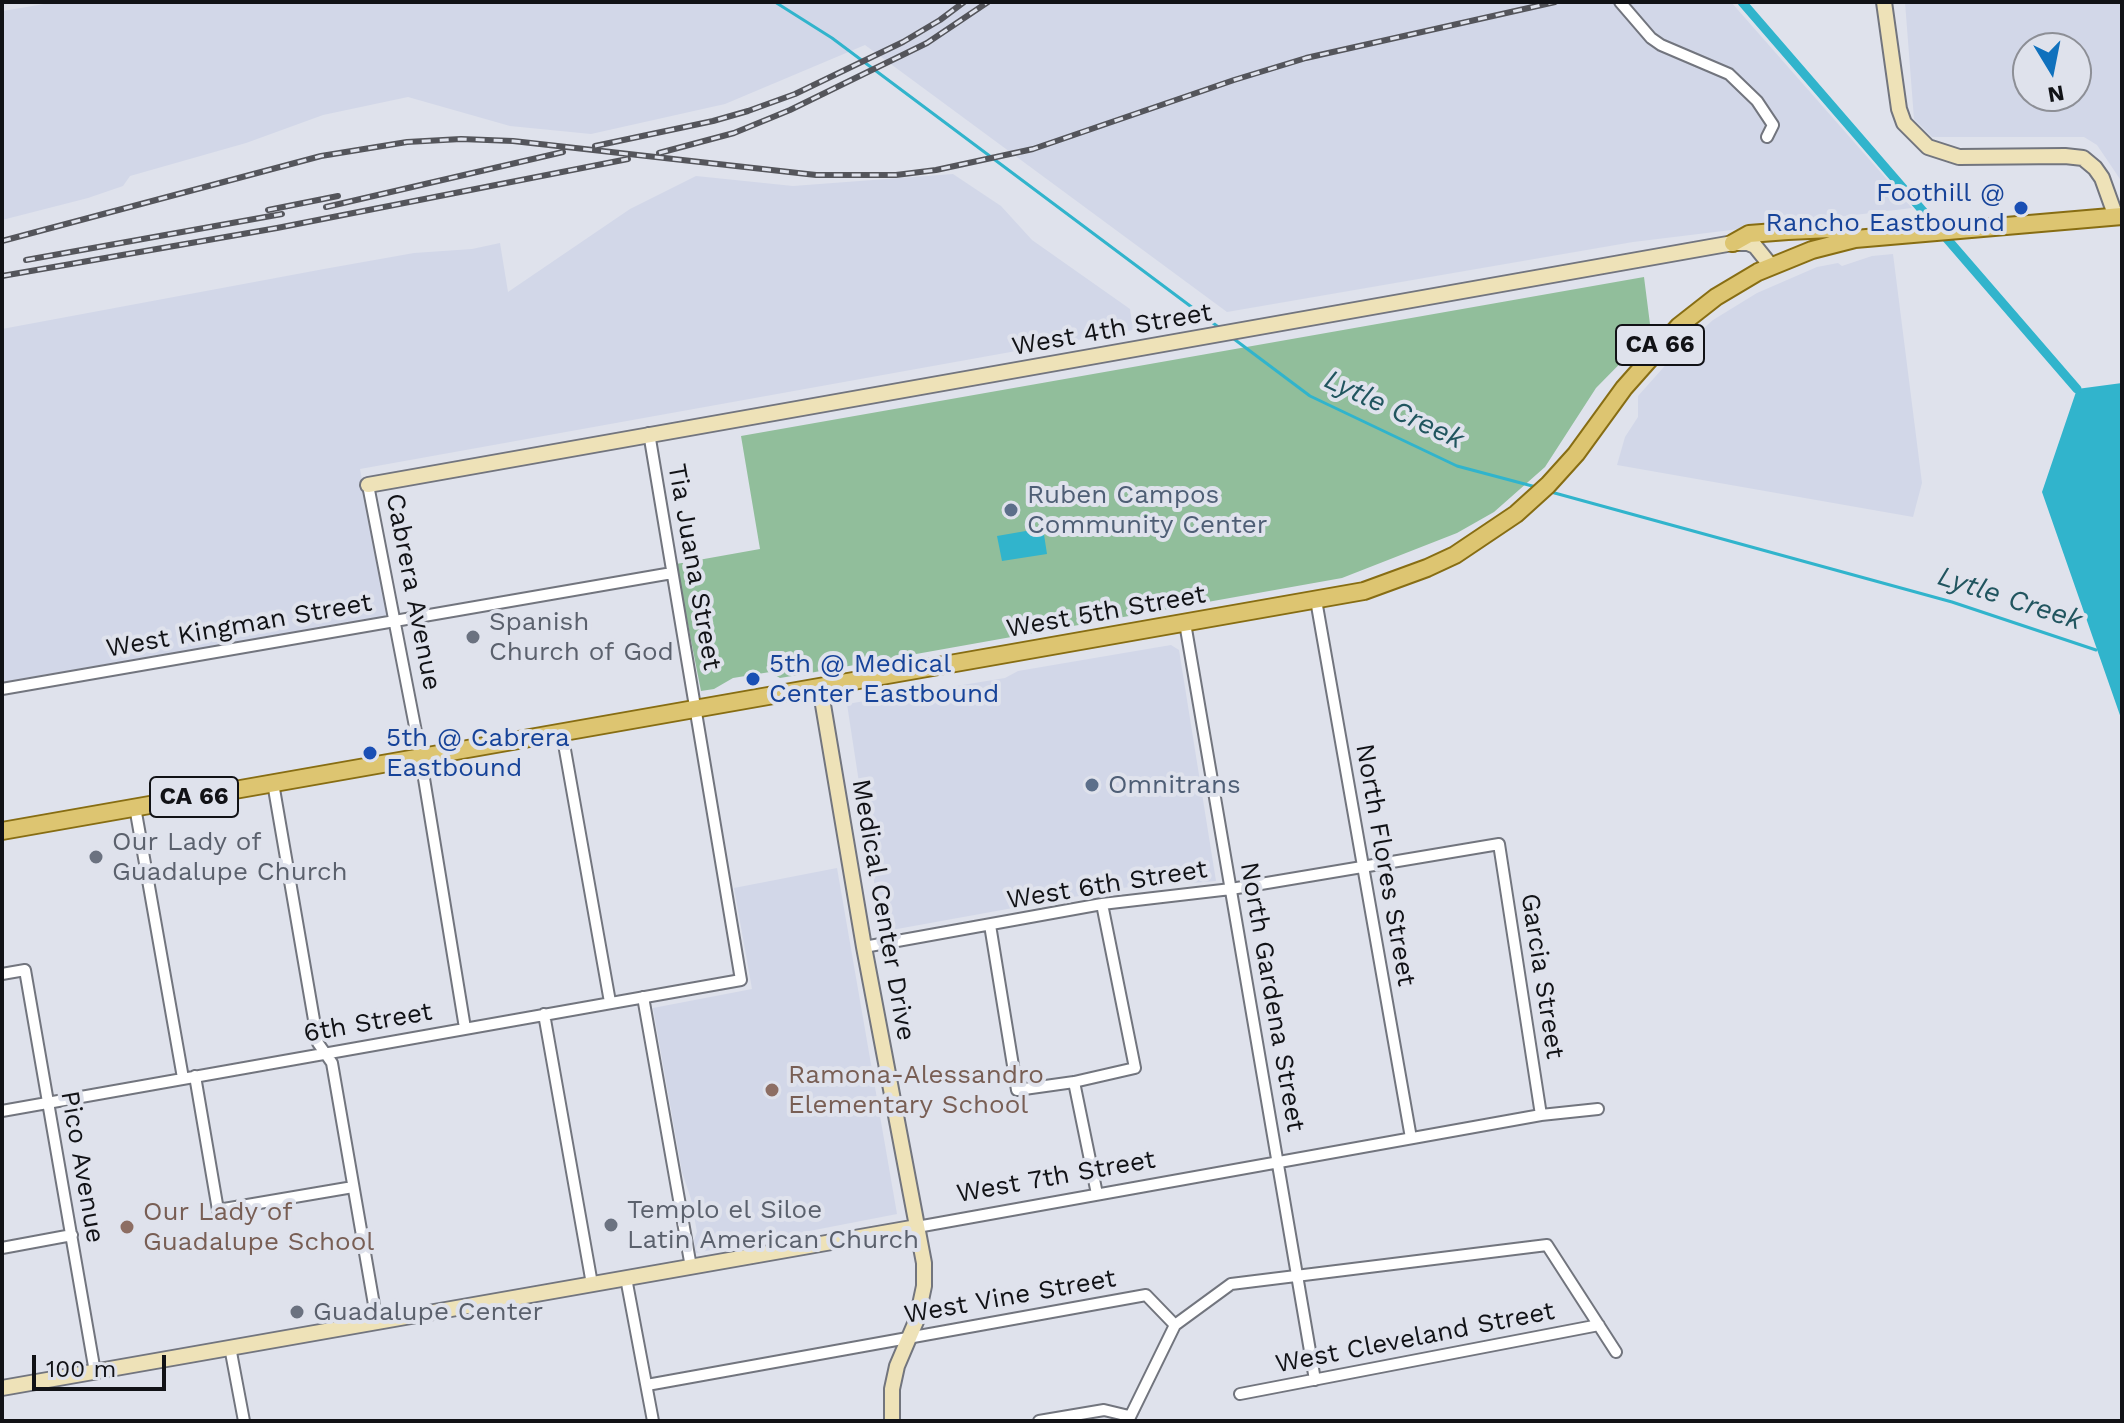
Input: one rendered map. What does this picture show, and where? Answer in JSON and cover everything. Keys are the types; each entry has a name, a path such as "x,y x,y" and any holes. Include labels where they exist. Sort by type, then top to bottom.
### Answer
{"main road":[{"name":"CA 66","path":"1771,266 1812,250 1855,239 2119,216"},
{"path":"1733,243 1749,234 1831,229 1855,239"},
{"name":"West 5th Street","path":"2,831 1364,591 1455,555 1516,514 1576,454 1624,388 1679,326 1737,283 1771,266"}],"street":[{"path":"1620,2 1651,38 1661,45 1729,74 1757,101 1773,125 1767,137"},
{"path":"1884,2 1899,109 1904,123 1928,147 1959,157 2083,158 2102,178 2119,216"},
{"path":"1733,243 1755,246 1771,266"},
{"name":"West 4th Street","path":"499,460 1733,243"},
{"name":"Tia Juana Street","path":"649,433 741,980"},
{"name":"Cabrera Avenue","path":"465,1028 368,485 499,460"},
{"name":"West Kingman Street","path":"2,689 672,573"},
{"name":"North Flores Street","path":"1316,600 1411,1138"},
{"name":"North Gardena Street","path":"1185,623 1315,1380"},
{"name":"Medical Center Drive","path":"820,687 864,947 924,1263 924,1286 917,1319 897,1366 892,1389 892,1421"},
{"path":"562,733 610,1002"},
{"path":"273,783 318,1043 332,1063 377,1322"},
{"path":"135,807 183,1078"},
{"name":"West 6th Street","path":"864,947 1102,904 1231,889 1499,844"},
{"name":"Garcia Street","path":"1499,844 1541,1115"},
{"path":"990,925 1017,1090 1074,1082 1135,1068 1102,904"},
{"name":"Pico Avenue","path":"2,974 25,970 95,1372"},
{"name":"6th Street","path":"2,1111 741,980"},
{"path":"643,997 691,1267"},
{"path":"544,1014 592,1284"},
{"path":"195,1076 218,1210 353,1187"},
{"path":"1074,1082 1097,1194"},
{"name":"West 7th Street","path":"2,1388 1541,1115 1598,1109"},
{"path":"2,1248 72,1235"},
{"path":"1039,1421 1104,1410 1128,1419 1175,1325 1231,1284 1547,1245 1616,1352"},
{"path":"626,1278 653,1421"},
{"name":"West Vine Street","path":"647,1385 1146,1295 1175,1325"},
{"name":"West Cleveland Street","path":"1240,1394 1599,1325"},
{"path":"230,1347 244,1421"}],"shaded area":[{"path":"56,2 1731,2 1912,208 1633,242 1227,312 865,45 725,104 591,134 510,126 408,97 323,115 246,143 130,176 123,186 88,198 2,220 2,8 3,11"},
{"path":"1905,2 2122,2 2122,182 2097,145 2084,137 1932,137 1914,119"},
{"path":"953,174 1001,206 1032,240 1130,309 1133,330 360,469 388,616 2,682 2,329 414,253 472,249 500,243 508,292 630,209 696,176 793,186"},
{"path":"1893,254 1922,483 1913,517 1617,465 1625,437 1638,417 1638,396 1679,350 1713,320 1757,293 1817,267 1838,263 1842,266 1872,256"},
{"path":"1171,645 1179,650 1216,881 1162,881 886,931 881,927 847,704 1005,678 1018,671"},
{"name":"Ramona-Alessandro Elementary School","path":"837,868 897,1214 696,1253 694,1240 697,1232 682,1172 653,1008 752,989 734,888"}],"green space":[{"path":"1644,277 1651,332 1596,388 1545,467 1494,512 1457,533 1342,578 780,678 770,672 733,678 714,689 701,691 676,564 760,549 741,436"}],"water":[{"path":"2122,383 2122,721 2042,492 2077,389"},
{"path":"1043,528 1047,554 1002,561 997,536"}],"waterway":[{"name":"Lytle Creek","path":"775,2 832,38 1221,329"},
{"name":"Lytle Creek","path":"1742,2 2077,389"},
{"name":"Lytle Creek","path":"1230,336 1310,396 1457,466 1536,487"},
{"name":"Lytle Creek","path":"1551,492 1952,602 2096,650"}],"railway":[{"path":"595,146 713,121 795,94 903,42 964,2"},
{"path":"659,153 734,133 790,110 927,43 988,2"},
{"path":"2,241 321,156 407,142 461,139 513,141 816,175 896,175 936,170 1033,149 1306,58 1555,2"},
{"path":"326,207 563,152"},
{"path":"2,276 277,228 628,159"},
{"path":"268,210 338,196"},
{"path":"26,260 282,214"}],"place":[{"name":"Foothill @ Rancho Eastbound","path":"2021,208"},
{"name":"Ruben Campos Community Center","path":"1011,510"},
{"name":"Spanish Church of God","path":"473,637"},
{"name":"5th @ Medical Center Eastbound","path":"753,679"},
{"name":"5th @ Cabrera Eastbound","path":"370,753"},
{"name":"Omnitrans","path":"1092,785"},
{"name":"Our Lady of Guadalupe Church","path":"96,857"},
{"name":"Ramona-Alessandro Elementary School","path":"772,1090"},
{"name":"Templo el Siloe Latin American Church","path":"611,1225"},
{"name":"Our Lady of Guadalupe School","path":"127,1227"},
{"name":"Guadalupe Center","path":"297,1312"}]}
